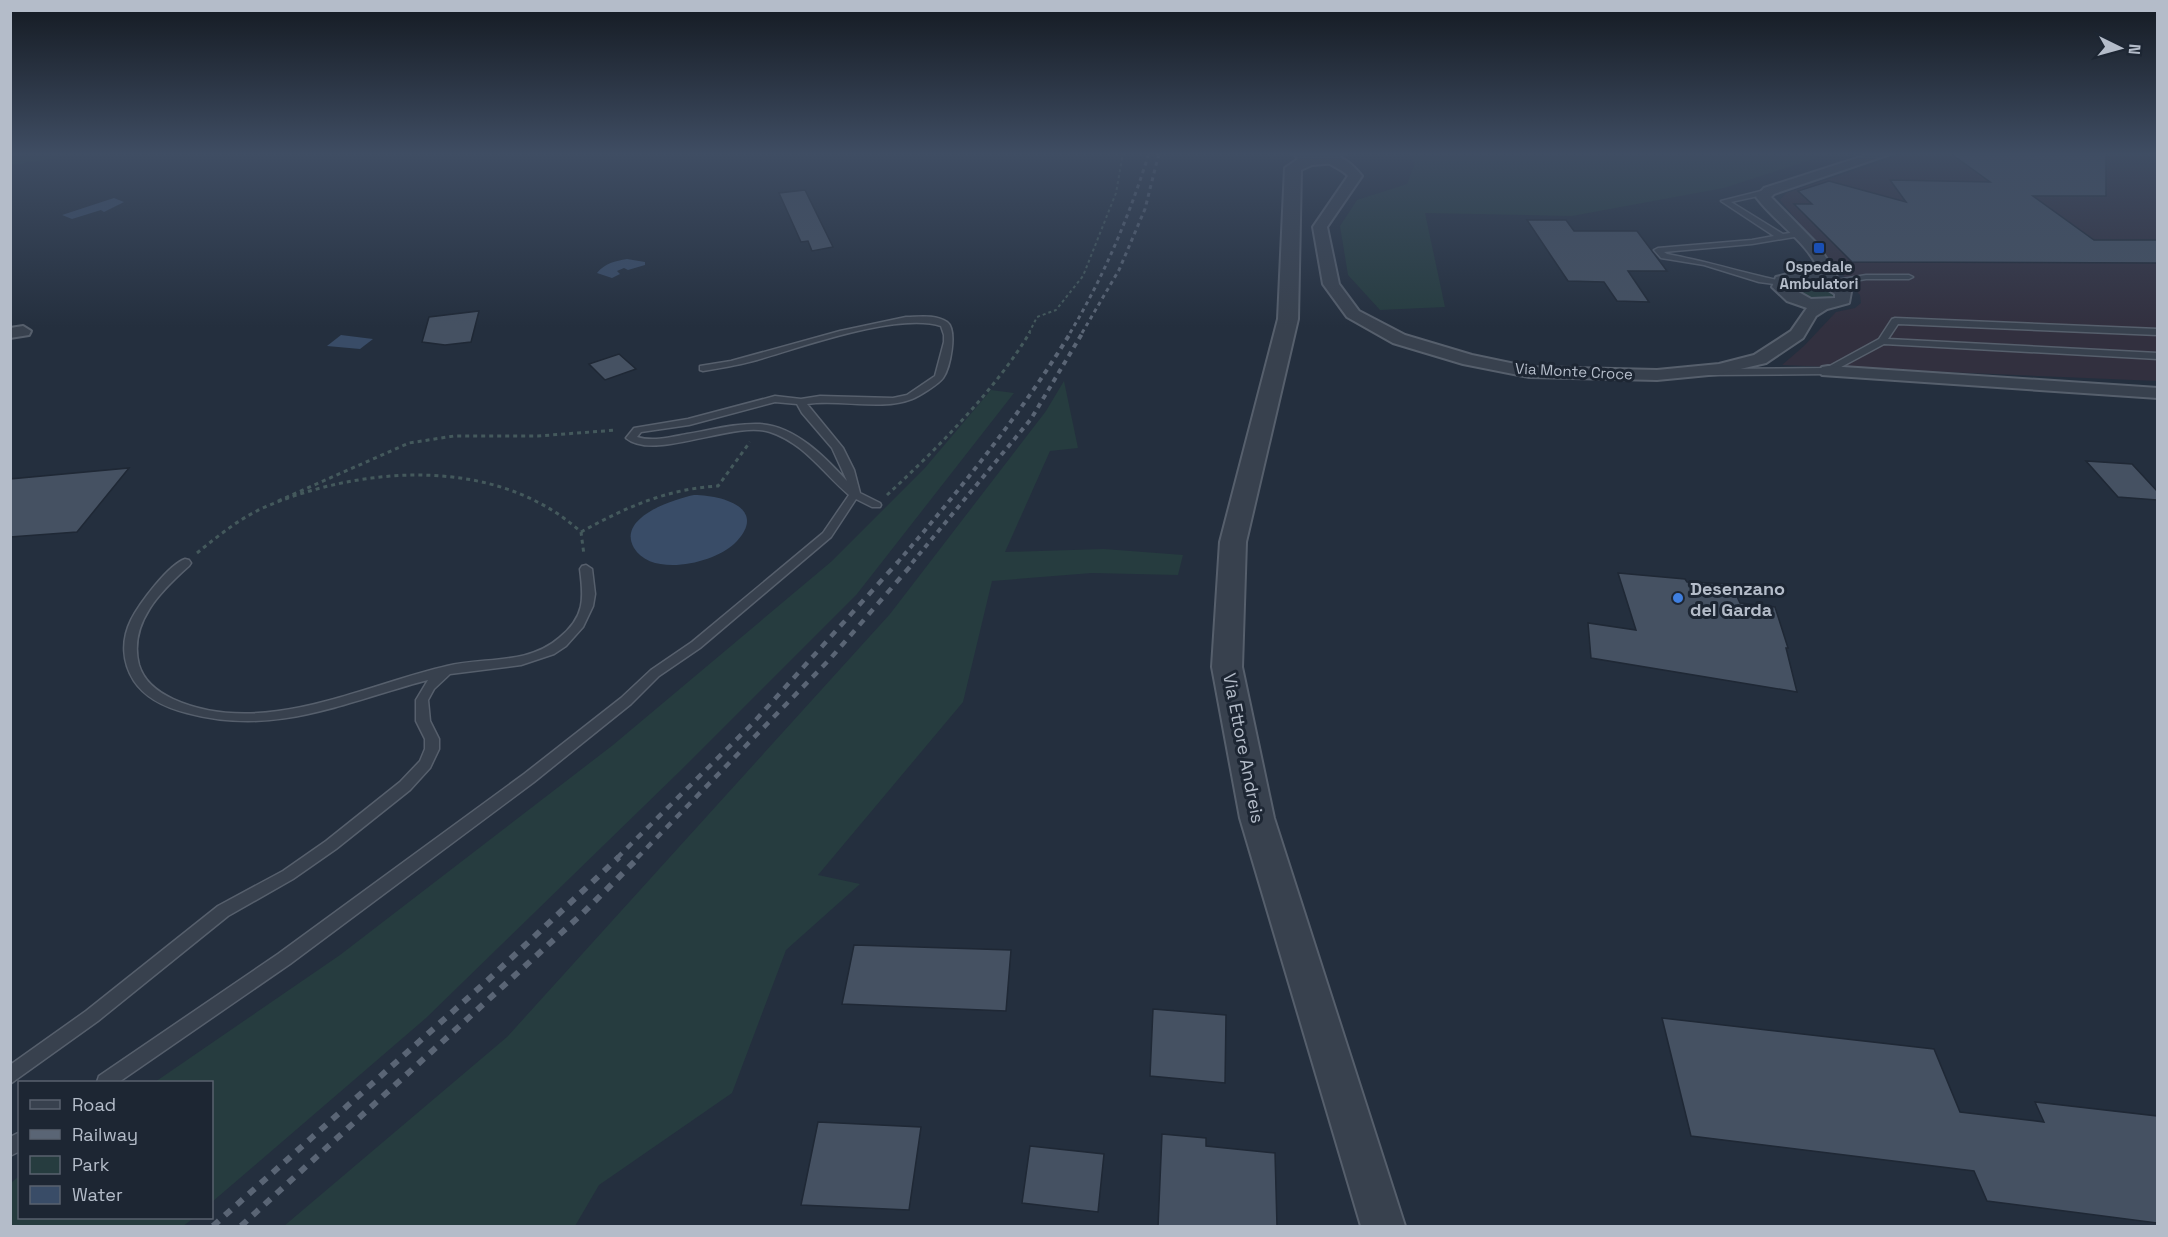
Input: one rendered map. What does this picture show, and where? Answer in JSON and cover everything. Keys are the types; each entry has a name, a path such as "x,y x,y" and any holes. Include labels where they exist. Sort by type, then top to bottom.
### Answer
{"street":[{"name":"Via Ettore Andreis","path":"1292,211 1288,319 1233,542 1227,667 1257,818 1383,1227"},
{"name":"Via Monte Croce","path":"1331,211 1320,227 1332,284 1353,314 1399,339 1469,360 1529,372 1606,375 1700,372 1760,359 1797,334 1812,306 1838,303 1845,296 1830,276"},
{"path":"1776,211 1821,257 1830,276 1785,278 1780,290 1812,306"},
{"path":"1828,370 2157,393"}],"lane":[{"path":"1740,211 1782,237"},
{"path":"1780,290 1705,263 1664,256 1658,250 1752,242 1797,234"},
{"path":"1830,276 1909,277"},
{"path":"703,368 733,364 847,332 909,319 937,321 946,325 950,334 939,376 910,397 893,401 820,399 801,402 776,399 689,422 638,430 631,438 637,442 654,442 745,426 771,428 793,440 826,465 855,494 876,505"},
{"path":"1700,372 1828,370 1882,341 1896,321 2157,332"},
{"path":"1882,341 2157,356"},
{"path":"801,402 806,413 827,434 841,454 852,478 855,494"},
{"path":"108,1081 284,959 529,778 626,701 655,674 696,645 827,535 855,494"},
{"path":"185,563 157,588 137,617 128,653 137,680 160,699 194,712 228,718 275,717 321,708 448,670 508,663 536,657 563,643 575,627 589,600 586,569"},
{"path":"10,1076 92,1016 223,911 288,874 331,845 405,786 425,764 432,749 432,738 423,721 422,700 429,687 448,670"}],"path":[{"path":"1037,317 1056,310 1083,276 1109,211"},
{"path":"581,532 658,494 689,486 718,486 761,426"},
{"path":"185,563 217,537 264,508 409,443 454,436 538,436 601,430 638,430"},
{"path":"264,508 357,481 397,475 436,475 481,482 523,494 554,509 581,532 586,569"}],"shaded area":[{"path":"1789,211 2157,211 2157,381 1782,365 1804,346 1836,312 1855,308 1861,303 1860,295"}],"green space":[{"path":"1350,211 1601,211 1572,216 1425,213 1445,307 1380,310 1348,275 1340,226"},
{"path":"1795,280 1820,282 1836,293 1833,298 1810,299 1788,286"},
{"path":"1064,381 1078,448 1050,451 1005,552 1104,549 1183,555 1178,575 1092,573 992,581 963,702 818,875 860,884 786,950 732,1093 599,1185 575,1226 284,1226 507,1037 890,614 1046,411"},
{"path":"991,390 1014,393 857,594 679,772 426,1018 213,1201 213,1081 156,1081 340,955 613,745 832,561 924,469"},
{"path":"18,1177 18,1219 193,1219 183,1226 11,1226 11,1183"}],"water":[{"path":"75,211 99,211 72,219 62,215"},
{"path":"627,259 645,262 645,265 628,270 624,268 617,271 620,274 612,278 597,273 607,265"},
{"path":"341,335 373,339 360,349 327,346"},
{"path":"694,495 718,498 738,506 745,513 747,522 744,532 725,551 698,562 668,565 654,563 643,557 634,548 631,537 633,527 650,511"}],"building":[{"path":"787,211 815,211 833,247 812,251 808,241 801,242"},
{"path":"1801,211 2053,211 2094,240 2157,240 2157,263 1852,262"},
{"path":"1527,220 1566,220 1574,231 1637,231 1667,271 1628,271 1649,302 1617,301 1604,282 1568,281"},
{"path":"479,311 471,342 445,345 422,342 429,317"},
{"path":"619,354 636,369 605,380 589,364"},
{"path":"2086,461 2132,464 2157,491 2157,500 2118,497"},
{"path":"129,468 77,532 10,537 10,479"},
{"path":"1618,573 1685,579 1687,582 1731,584 1740,603 1775,607 1788,648 1786,648 1797,692 1591,658 1588,623 1636,630"},
{"path":"854,945 1011,950 1006,1011 842,1004"},
{"path":"1153,1009 1226,1015 1225,1083 1150,1076"},
{"path":"1662,1018 1934,1049 1960,1112 2044,1122 2035,1102 2157,1116 2157,1223 1987,1201 1974,1171 1691,1136"},
{"path":"818,1122 921,1127 909,1210 801,1205"},
{"path":"1162,1134 1206,1138 1206,1146 1275,1153 1277,1227 1158,1227"},
{"path":"1030,1146 1104,1154 1098,1212 1022,1203"}],"railway":[{"path":"1070,333 1094,290 1129,211"},
{"path":"1082,333 1119,270 1144,211"},
{"path":"897,563 989,451 1032,392 1071,332"},
{"path":"912,563 1031,419 1083,332"},
{"path":"617,858 753,723 898,562"},
{"path":"637,858 830,659 914,562"},
{"path":"213,1226 488,980 619,857"},
{"path":"241,1226 583,913 639,857"}],"place":[{"name":"Ospedale Ambulatori","path":"1819,248"},
{"name":"Desenzano del Garda","path":"1678,598"}]}
